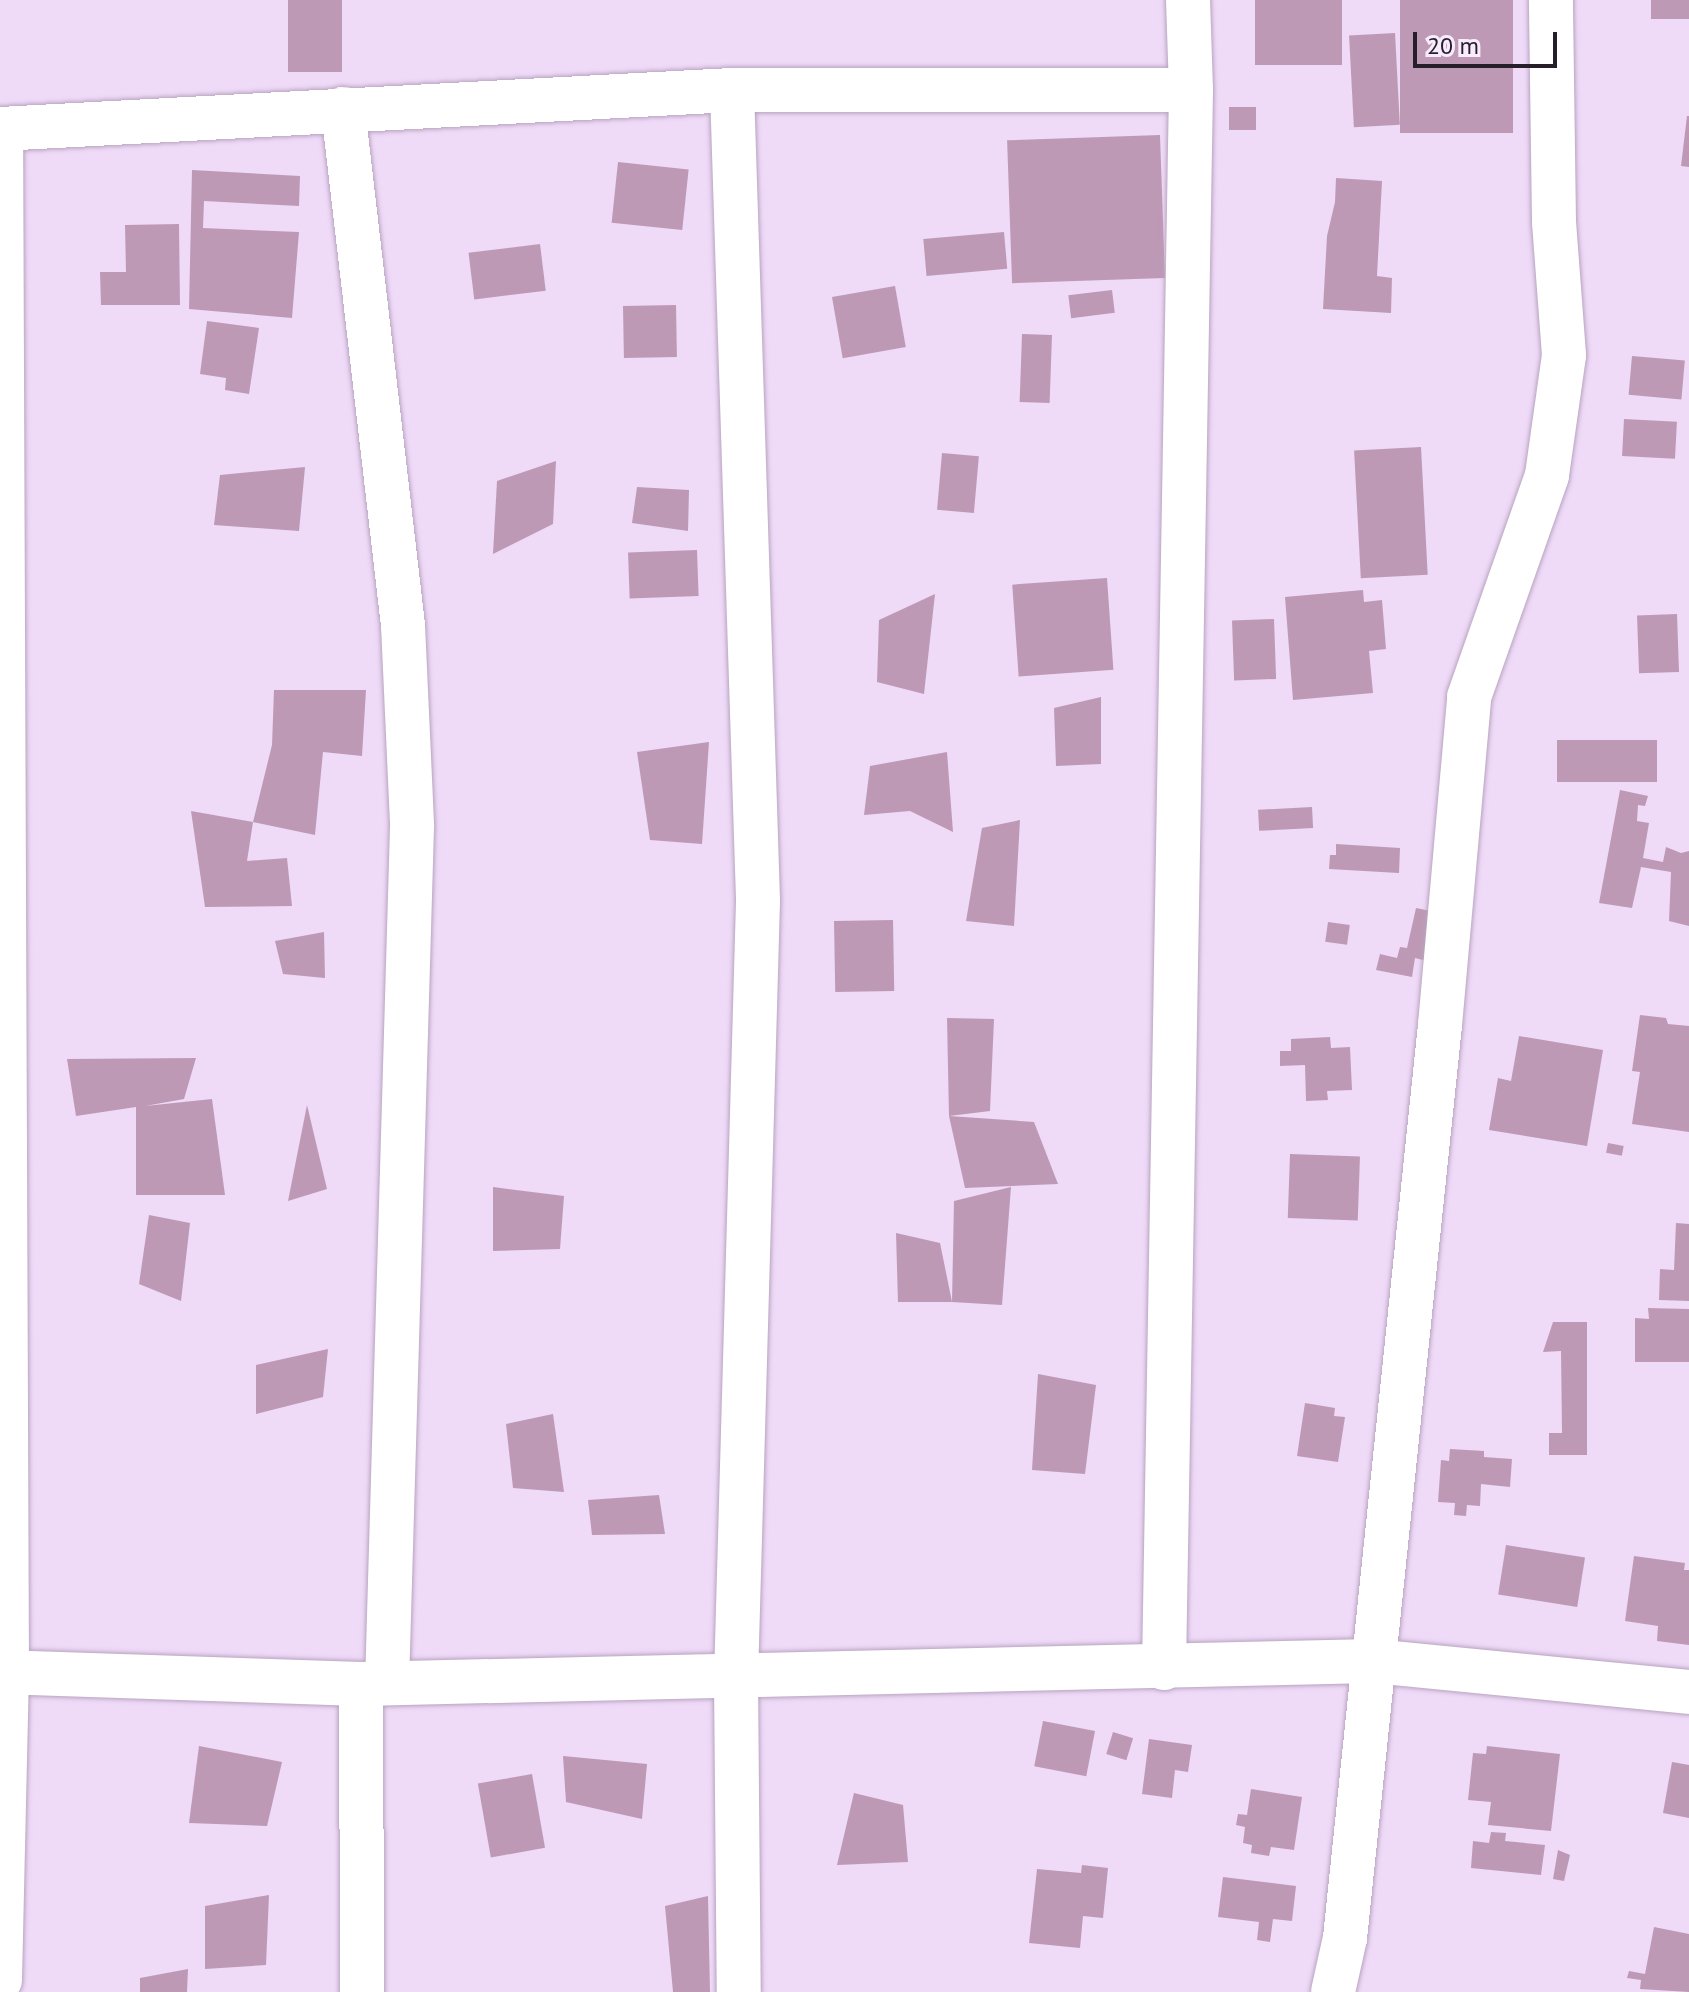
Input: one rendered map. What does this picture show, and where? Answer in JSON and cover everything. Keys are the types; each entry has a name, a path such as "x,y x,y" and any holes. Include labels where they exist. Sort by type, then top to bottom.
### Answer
{"street":[{"path":"1164,1668 1191,90 1188,0"},
{"path":"1333,1992 1345,1938 1440,1025 1469,697 1547,475 1564,355 1554,222 1551,0"},
{"path":"0,1980 4,1672 1,129 732,90 1191,90"},
{"path":"732,90 758,901 736,1678 739,1992"},
{"path":"343,109 403,625 412,827 362,1992"},
{"path":"4,1672 374,1684 1373,1661 1689,1692"}],"building":[{"path":"288,0 342,0 342,72 288,72"},
{"path":"1255,0 1342,0 1342,65 1255,65"},
{"path":"1400,0 1513,0 1513,133 1400,133"},
{"path":"1651,0 1689,0 1689,19 1651,19"},
{"path":"1395,33 1400,125 1354,127 1349,35"},
{"path":"1229,107 1256,107 1256,130 1229,130"},
{"path":"1689,116 1689,167 1681,166"},
{"path":"1160,135 1165,278 1012,283 1007,140"},
{"path":"618,162 689,169 682,230 612,223"},
{"path":"192,170 300,176 299,206 204,201 203,228 299,232 292,318 189,309"},
{"path":"1336,178 1382,181 1377,276 1392,278 1391,313 1323,309 1327,236 1335,202"},
{"path":"179,224 180,305 101,305 100,272 126,272 125,225"},
{"path":"1004,232 1007,269 927,276 923,239"},
{"path":"540,244 546,291 474,299 469,253"},
{"path":"895,286 906,347 843,358 832,297"},
{"path":"1112,290 1115,313 1071,318 1068,295"},
{"path":"676,305 677,357 624,358 623,306"},
{"path":"207,321 259,328 249,394 225,390 226,378 200,374"},
{"path":"1022,334 1052,335 1050,403 1020,402"},
{"path":"1632,356 1685,361 1681,399 1629,395"},
{"path":"1624,419 1677,422 1675,459 1622,456"},
{"path":"1421,447 1428,575 1361,578 1354,451"},
{"path":"942,453 979,456 974,513 937,510"},
{"path":"556,461 553,524 493,554 497,481"},
{"path":"305,467 299,531 214,525 220,475"},
{"path":"637,487 689,490 688,531 632,523"},
{"path":"697,550 699,596 630,598 628,552"},
{"path":"1107,578 1113,670 1019,676 1012,585"},
{"path":"1363,590 1364,602 1382,600 1386,649 1369,651 1373,693 1293,700 1285,597"},
{"path":"935,594 924,694 877,682 879,620"},
{"path":"1677,614 1679,672 1639,673 1637,615"},
{"path":"1274,619 1276,679 1234,680 1232,620"},
{"path":"274,690 366,690 362,756 323,752 315,835 253,822 272,745"},
{"path":"1101,697 1101,764 1056,766 1054,708"},
{"path":"1557,740 1657,740 1657,782 1557,782"},
{"path":"709,742 702,844 650,840 637,752"},
{"path":"947,752 953,832 910,811 864,815 870,766"},
{"path":"1620,790 1648,796 1645,806 1638,805 1637,821 1649,823 1643,858 1663,862 1666,847 1681,853 1689,851 1689,926 1669,921 1671,872 1641,867 1632,908 1599,903"},
{"path":"1312,807 1313,828 1259,831 1258,810"},
{"path":"191,811 253,822 247,861 287,858 292,906 205,907"},
{"path":"1020,820 1014,926 966,921 982,828"},
{"path":"1336,844 1400,848 1399,873 1329,869 1330,855 1336,855"},
{"path":"1416,908 1436,912 1427,961 1415,958 1412,977 1376,970 1380,954 1397,958 1400,947 1407,948"},
{"path":"893,920 894,991 835,992 834,921"},
{"path":"1328,922 1350,925 1347,945 1325,942"},
{"path":"324,932 325,978 283,974 275,941"},
{"path":"1640,1015 1666,1018 1668,1024 1689,1026 1689,1132 1632,1124 1640,1072 1632,1071"},
{"path":"947,1018 994,1019 990,1111 949,1116"},
{"path":"1519,1036 1603,1050 1587,1146 1489,1130 1498,1078 1511,1081"},
{"path":"1330,1037 1331,1048 1350,1047 1352,1090 1327,1091 1328,1100 1306,1101 1305,1065 1280,1066 1280,1051 1291,1051 1291,1039"},
{"path":"196,1058 184,1099 145,1106 212,1099 225,1195 136,1195 136,1107 76,1116 67,1059"},
{"path":"307,1105 327,1189 288,1201"},
{"path":"949,1116 1034,1122 1058,1184 965,1188"},
{"path":"1608,1143 1624,1146 1622,1156 1606,1153"},
{"path":"1290,1154 1360,1156 1358,1220 1288,1218"},
{"path":"493,1187 564,1196 560,1249 493,1251"},
{"path":"1011,1187 1002,1305 952,1302 954,1201"},
{"path":"149,1215 190,1223 181,1301 139,1284"},
{"path":"1676,1223 1689,1224 1689,1301 1659,1300 1660,1269 1674,1270"},
{"path":"896,1233 940,1243 952,1302 898,1302"},
{"path":"1648,1308 1689,1309 1689,1362 1635,1362 1635,1318 1649,1319"},
{"path":"1553,1322 1587,1322 1587,1455 1549,1455 1549,1433 1562,1433 1561,1351 1543,1352"},
{"path":"328,1349 323,1397 256,1414 256,1365"},
{"path":"1038,1374 1096,1385 1085,1474 1032,1470"},
{"path":"1305,1403 1335,1408 1334,1416 1345,1417 1338,1462 1297,1456"},
{"path":"553,1414 564,1492 513,1488 506,1424"},
{"path":"1450,1449 1484,1451 1484,1457 1512,1459 1510,1487 1481,1484 1480,1506 1467,1505 1466,1516 1454,1515 1455,1503 1438,1502 1441,1460 1449,1461"},
{"path":"659,1495 665,1534 592,1535 588,1500"},
{"path":"1506,1545 1585,1558 1577,1607 1498,1594"},
{"path":"1634,1556 1685,1563 1684,1570 1689,1570 1689,1645 1657,1641 1658,1626 1625,1621"},
{"path":"1043,1721 1095,1731 1086,1776 1034,1766"},
{"path":"1113,1732 1133,1738 1126,1760 1106,1754"},
{"path":"1149,1739 1192,1745 1188,1772 1175,1770 1172,1798 1142,1794"},
{"path":"199,1746 282,1762 267,1826 189,1823"},
{"path":"1487,1746 1560,1754 1551,1831 1488,1825 1491,1802 1468,1800 1473,1753 1486,1754"},
{"path":"563,1756 647,1764 642,1819 566,1802"},
{"path":"1672,1762 1689,1765 1689,1818 1663,1813"},
{"path":"532,1774 545,1848 491,1857 478,1784"},
{"path":"1251,1789 1302,1797 1294,1850 1271,1847 1269,1856 1251,1853 1252,1845 1243,1843 1245,1827 1236,1825 1238,1814 1247,1815"},
{"path":"854,1793 903,1805 908,1862 837,1865"},
{"path":"1491,1832 1506,1833 1505,1841 1545,1845 1541,1875 1471,1868 1473,1841 1489,1843"},
{"path":"1558,1850 1570,1855 1564,1881 1553,1879"},
{"path":"1082,1865 1108,1868 1103,1918 1083,1916 1080,1948 1029,1943 1037,1869 1081,1873"},
{"path":"1223,1877 1296,1886 1292,1921 1273,1919 1270,1942 1257,1940 1259,1922 1218,1917"},
{"path":"269,1895 266,1965 205,1969 205,1906"},
{"path":"708,1896 710,1992 673,1992 665,1906"},
{"path":"1654,1927 1689,1934 1689,1992 1640,1989 1641,1980 1627,1978 1629,1971 1645,1974"},
{"path":"188,1969 187,1992 140,1992 140,1978"}]}
